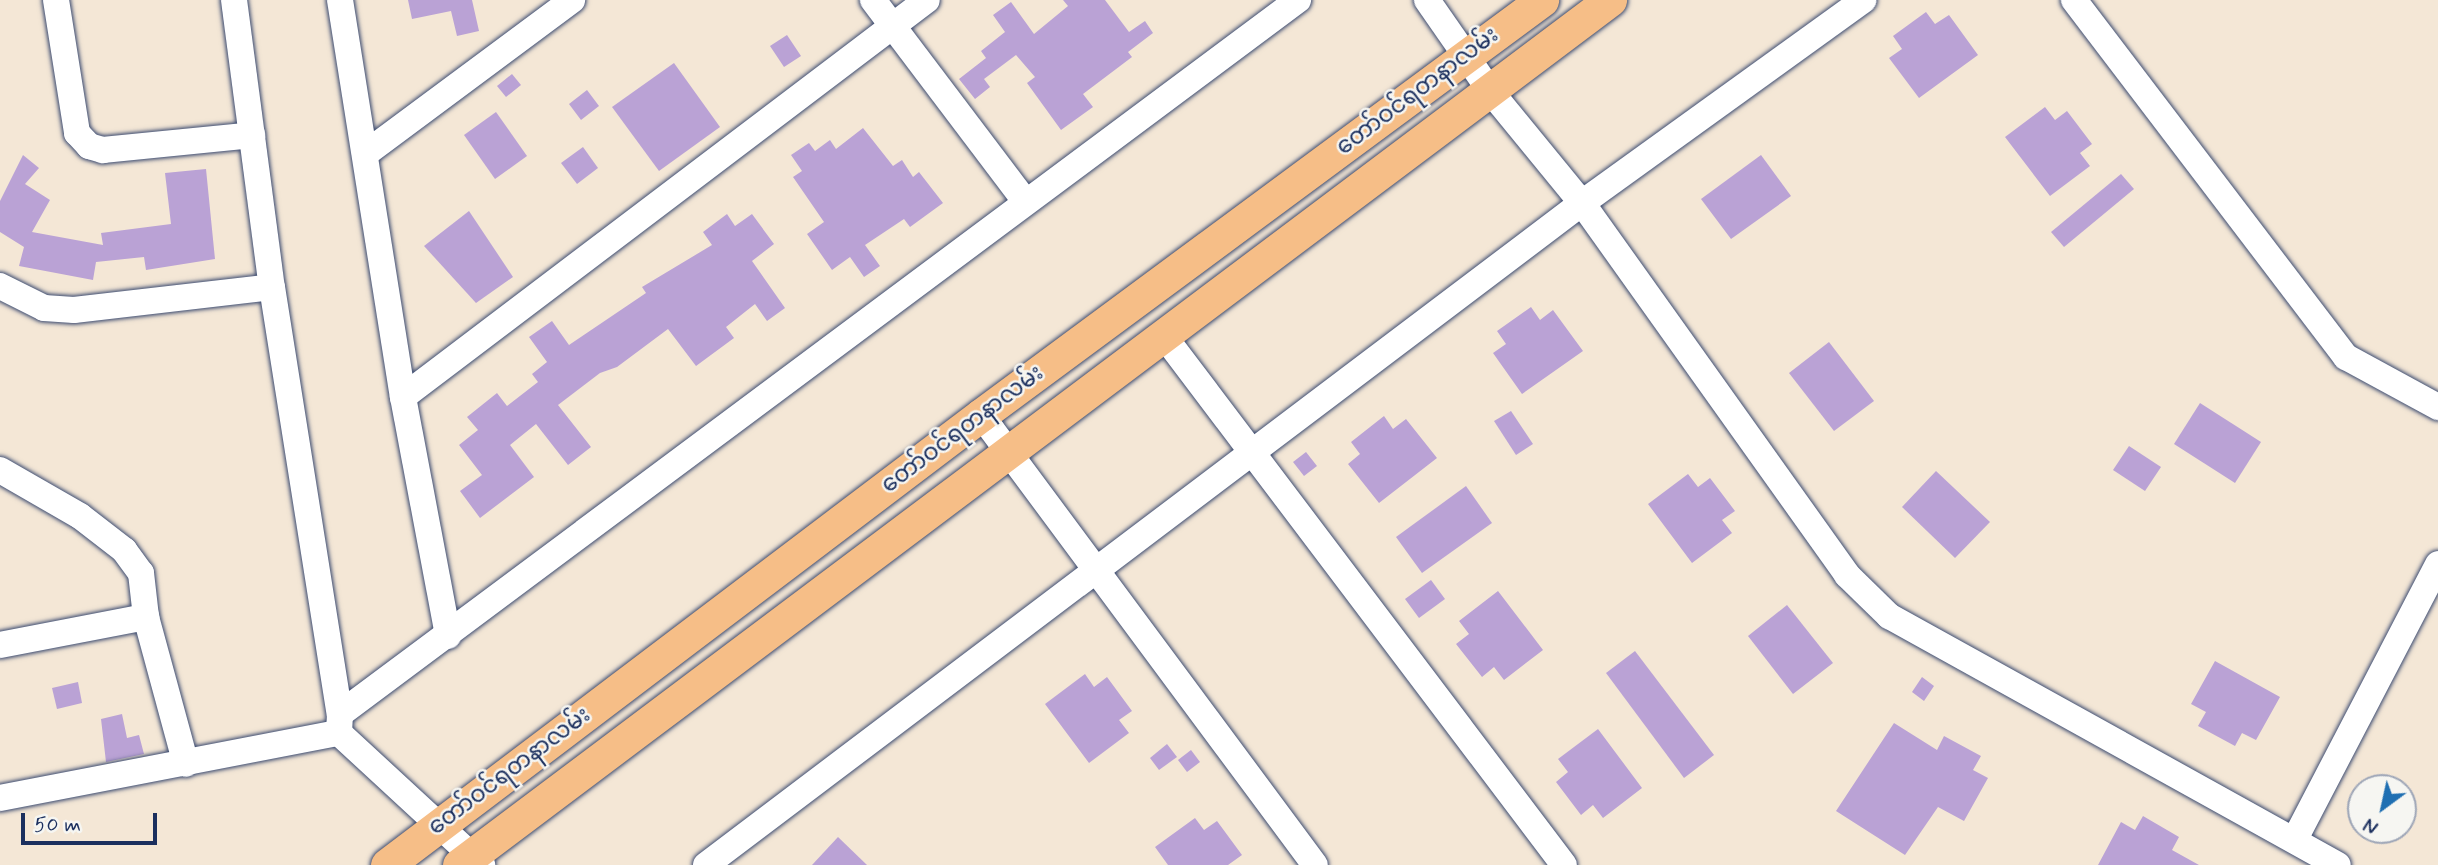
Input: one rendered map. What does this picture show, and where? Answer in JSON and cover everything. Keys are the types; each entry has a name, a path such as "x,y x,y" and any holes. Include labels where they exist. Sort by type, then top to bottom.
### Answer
{"main road":[{"name":"တော်ဝင်ရတနာလမ်း","path":"387,865 981,415 1542,0"},
{"name":"တော်ဝင်ရတနာလမ်း","path":"471,862 1008,450 1491,92 1609,0"}],"street":[{"path":"56,0 78,133 89,146 103,150 252,135"},
{"path":"234,0 272,287 339,724 471,862"},
{"path":"340,0 403,397 448,636"},
{"path":"873,0 1024,200"},
{"path":"403,397 927,0"},
{"path":"0,798 186,764 339,724 448,636 1024,200 1298,0"},
{"path":"1427,0 1491,92 1582,203 1847,575 1889,616 2338,865"},
{"path":"710,864 1582,203 1863,0"},
{"path":"2074,0 2346,357 2438,407"},
{"path":"365,154 568,1"},
{"path":"0,286 44,308 74,310 272,287"},
{"path":"1164,336 1251,456 1564,865"},
{"path":"981,415 1098,568 1315,865"},
{"path":"0,470 80,516 124,550 141,573 146,617 186,764"},
{"path":"2295,839 2438,564"},
{"path":"0,645 146,617"}],"building":[{"path":"408,0 472,0 479,31 457,36 451,11 412,19"},
{"path":"1063,0 1105,0 1129,32 1145,21 1153,33 1128,52 1132,57 1083,94 1093,107 1061,130 1027,83 1035,77 1016,55 984,79 990,87 975,99 959,79 986,58 981,51 1005,32 993,15 1011,2 1034,34 1068,6"},
{"path":"1926,12 1935,24 1949,15 1978,55 1919,98 1889,58 1902,49 1893,36"},
{"path":"787,35 801,56 784,67 770,46"},
{"path":"674,63 720,127 659,171 612,107"},
{"path":"512,74 521,85 506,97 497,86"},
{"path":"587,90 599,106 581,120 569,104"},
{"path":"2045,107 2055,120 2067,111 2092,144 2080,153 2090,166 2050,196 2005,137"},
{"path":"496,112 527,156 495,179 464,135"},
{"path":"863,128 893,166 902,160 913,177 919,172 943,203 910,227 904,219 865,245 880,266 864,277 850,257 832,270 807,234 824,222 793,177 802,171 791,155 809,143 815,151 830,140 836,149"},
{"path":"583,147 598,168 577,184 561,163"},
{"path":"23,155 39,168 25,184 50,200 32,232 103,245 101,233 171,224 165,173 206,169 215,259 146,270 144,257 96,262 93,280 19,266 24,247 0,232 0,201"},
{"path":"1761,155 1791,196 1731,239 1701,199"},
{"path":"2121,174 2134,189 2064,247 2051,232"},
{"path":"469,211 513,277 476,303 424,246"},
{"path":"727,214 735,226 752,214 774,244 752,261 785,308 767,321 755,304 726,327 734,338 696,366 668,329 617,367 600,373 558,405 591,447 568,465 536,424 510,445 534,477 480,518 460,491 482,475 459,445 478,430 467,417 497,393 507,406 538,382 532,374 547,362 529,337 552,321 569,345 646,293 642,287 712,245 703,232"},
{"path":"1531,307 1540,320 1553,310 1583,351 1522,394 1493,353 1506,344 1497,331"},
{"path":"1829,342 1874,401 1834,431 1789,373"},
{"path":"2200,403 2261,442 2235,483 2174,444"},
{"path":"1511,411 1533,444 1516,455 1494,421"},
{"path":"1384,416 1393,429 1406,419 1437,458 1379,503 1348,464 1360,454 1351,442"},
{"path":"2129,446 2161,467 2145,491 2113,470"},
{"path":"1306,452 1317,466 1304,476 1293,462"},
{"path":"1936,471 1990,522 1955,558 1902,507"},
{"path":"1688,474 1698,487 1710,478 1735,511 1722,520 1732,533 1692,563 1648,504"},
{"path":"1466,486 1492,523 1422,573 1396,537"},
{"path":"1431,580 1445,599 1419,618 1405,599"},
{"path":"1498,591 1543,650 1504,680 1494,667 1482,677 1456,644 1469,634 1459,621"},
{"path":"1787,605 1833,663 1793,694 1748,636"},
{"path":"1635,651 1714,755 1684,778 1606,673"},
{"path":"2215,661 2280,697 2256,740 2242,733 2235,746 2198,726 2206,712 2191,704"},
{"path":"1085,674 1094,687 1107,677 1132,711 1119,720 1129,733 1089,763 1045,704"},
{"path":"1922,677 1934,686 1924,701 1912,692"},
{"path":"78,682 82,703 57,709 52,688"},
{"path":"122,714 127,738 139,735 144,754 106,762 101,719"},
{"path":"1894,723 1937,750 1944,736 1981,756 1973,770 1988,778 1964,821 1938,807 1905,855 1836,811"},
{"path":"1598,729 1642,788 1603,818 1593,805 1581,815 1556,782 1568,772 1558,759"},
{"path":"1167,744 1177,757 1159,770 1150,758"},
{"path":"1191,750 1200,762 1187,772 1178,760"},
{"path":"2143,816 2179,837 2172,850 2199,865 2098,865 2121,822 2135,830"},
{"path":"1195,818 1204,830 1217,821 1242,855 1228,865 1168,865 1155,847"},
{"path":"838,837 867,865 812,865"}]}
